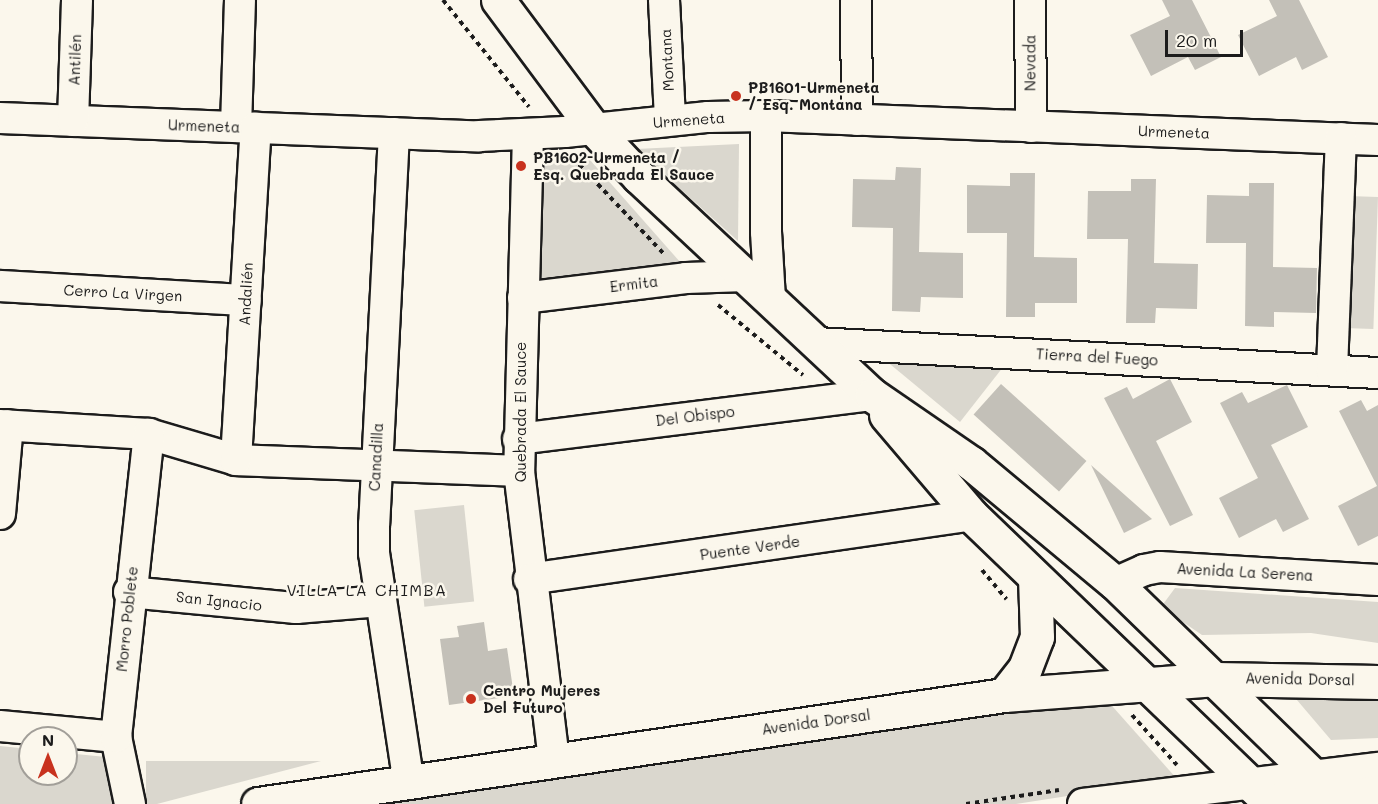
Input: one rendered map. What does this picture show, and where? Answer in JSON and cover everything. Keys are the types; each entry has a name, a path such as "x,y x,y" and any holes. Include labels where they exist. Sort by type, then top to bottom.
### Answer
{"main road":[{"path":"498,0 594,129 639,177 872,395 980,470 1115,583 1216,678 1338,800"},
{"path":"872,395 921,460 971,515 1271,804"},
{"path":"1004,695 1025,668 1037,638 1035,578"},
{"name":"Avenida Dorsal","path":"258,804 408,779 1004,695 1143,682 1216,678 1378,682"}],"street":[{"name":"Antilén","path":"73,121 77,0"},
{"name":"Andalién","path":"237,459 246,300 246,128 240,0"},
{"name":"Montana","path":"664,0 670,120"},
{"path":"856,0 858,120"},
{"name":"Nevada","path":"1030,0 1031,127"},
{"name":"Urmeneta","path":"0,118 394,133 528,135 670,120 766,116 1378,140"},
{"path":"766,116 766,232 770,299"},
{"name":"Canadilla","path":"394,133 376,465 374,553 408,779"},
{"name":"Quebrada El Sauce","path":"528,135 518,440 519,471 529,579 554,759"},
{"path":"1332,370 1341,138"},
{"name":"Ermita","path":"523,298 686,278 746,276"},
{"name":"Cerro La Virgen","path":"0,286 246,300"},
{"name":"Tierra del Fuego","path":"816,343 1378,373"},
{"name":"Del Obispo","path":"518,440 872,395"},
{"path":"0,514 4,425 149,434 237,459 519,471"},
{"name":"Morro Poblete","path":"130,804 116,736 129,592 149,434"},
{"name":"Puente Verde","path":"529,579 971,515"},
{"name":"Avenida La Serena","path":"1115,583 1144,570 1161,567 1378,580"},
{"name":"San Ignacio","path":"129,592 296,608 381,601"},
{"path":"0,726 116,736"},
{"path":"1083,804 1311,773 1378,768"},
{"path":"1290,804 1338,800 1378,791"}],"shaded area":[{"path":"739,144 738,241 636,149"},
{"path":"539,152 583,152 688,271 539,287"},
{"path":"1348,196 1378,197 1373,329 1343,328"},
{"path":"879,355 1007,362 960,422"},
{"path":"464,505 474,601 424,607 414,510"},
{"path":"1175,588 1378,602 1378,643 1311,633 1202,635 1161,607"},
{"path":"1291,693 1378,696 1378,738 1331,740"},
{"path":"1105,698 1177,779 1016,804 362,804"},
{"path":"0,746 18,748 18,786 78,786 78,754 126,759 125,804 0,804"},
{"path":"146,761 321,761 157,804 146,804"}],"building":[{"path":"1162,0 1192,0 1221,57 1195,70 1188,57 1151,76 1130,35 1170,16"},
{"path":"1269,0 1299,0 1328,57 1302,70 1296,57 1259,76 1238,35 1277,16"},
{"path":"896,167 921,168 919,252 963,253 963,298 921,297 920,312 892,311 893,228 852,227 853,179 895,180"},
{"path":"1010,173 1035,173 1034,257 1077,258 1077,303 1035,303 1035,317 1006,317 1007,233 967,233 967,185 1010,186"},
{"path":"1131,179 1156,179 1154,263 1198,264 1197,309 1156,308 1155,323 1126,323 1128,239 1087,239 1088,191 1131,191"},
{"path":"1249,183 1274,183 1273,267 1317,268 1316,313 1274,312 1274,327 1245,326 1246,243 1206,243 1207,195 1249,196"},
{"path":"1170,379 1192,422 1156,441 1193,515 1170,526 1104,398 1127,387 1133,399"},
{"path":"1001,384 1086,461 1059,491 974,414"},
{"path":"1287,385 1308,427 1271,445 1309,519 1283,532 1276,519 1239,538 1219,498 1258,478 1220,403 1242,392 1248,403"},
{"path":"1361,400 1367,411 1378,405 1378,536 1358,546 1338,506 1377,486 1339,411"},
{"path":"1091,465 1152,519 1124,533"},
{"path":"484,622 488,651 507,648 514,696 449,705 440,639 459,637 457,626"}],"place":[{"name":"PB1601-Urmeneta / Esq. Montana","path":"736,96"},
{"name":"PB1602-Urmeneta / Esq. Quebrada El Sauce","path":"521,166"},
{"name":"Centro Mujeres Del Futuro","path":"471,699"}],"district":[{"name":"VILLA LA CHIMBA","path":"367,590"}]}
